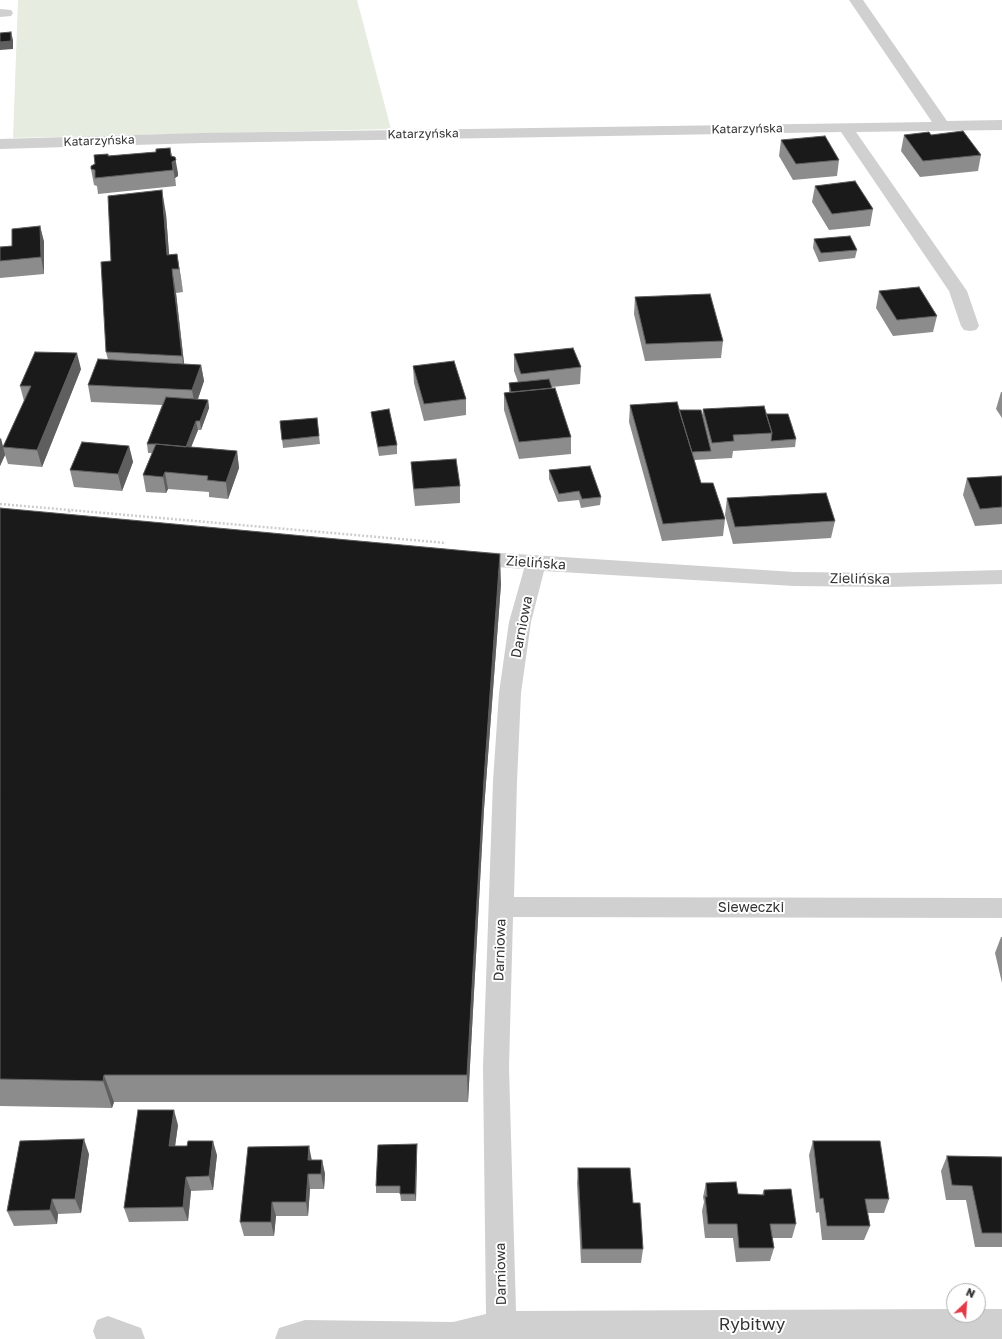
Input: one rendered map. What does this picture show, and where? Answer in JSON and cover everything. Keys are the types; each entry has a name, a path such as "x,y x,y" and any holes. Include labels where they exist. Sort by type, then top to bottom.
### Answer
{"street":[{"path":"856,0 943,126"},
{"name":"Katarzyńska","path":"0,144 201,138 1002,125"},
{"path":"846,128 958,291 970,326"},
{"name":"Zielińska","path":"449,556 536,564 794,579 890,580 1002,577"},
{"name":"Darniowa","path":"502,1333 496,1067 505,780 510,693 520,622 536,564"},
{"name":"Sieweczki","path":"501,907 1002,908"},
{"name":"Rybitwy","path":"290,1339 305,1334 453,1337 502,1333 959,1332 1002,1324"}],"path":[{"path":"0,504 70,510"}],"shaded area":[{"path":"18,0 357,0 391,129 13,138"}],"building":[{"path":"11,32 11,41 0,42 0,33"},
{"path":"963,131 981,155 923,161 904,135 929,132 931,135"},
{"path":"825,136 839,160 796,164 781,140"},
{"path":"170,148 171,156 175,157 176,160 172,162 173,170 95,178 95,170 91,169 91,166 95,164 94,155 108,154 108,156 156,152 156,149"},
{"path":"855,181 873,209 832,214 815,186"},
{"path":"162,190 167,255 177,254 179,269 172,269 182,356 106,352 101,262 111,261 108,196"},
{"path":"40,226 41,257 0,261 0,247 12,246 12,229"},
{"path":"850,236 857,250 821,253 814,239"},
{"path":"919,287 937,316 897,320 879,291"},
{"path":"710,294 723,341 646,344 635,297"},
{"path":"573,348 581,367 521,374 514,354"},
{"path":"35,352 77,353 37,450 3,447 31,386 20,386"},
{"path":"98,359 201,365 192,390 88,385"},
{"path":"454,361 466,399 424,404 413,366"},
{"path":"549,379 552,388 511,392 509,383"},
{"path":"555,388 571,437 519,442 504,393"},
{"path":"166,397 208,400 200,421 196,421 186,447 147,444"},
{"path":"677,402 701,483 713,483 725,519 663,524 630,405"},
{"path":"764,406 772,433 733,435 734,441 712,443 703,409"},
{"path":"389,409 397,445 378,447 371,412"},
{"path":"679,410 701,410 711,451 692,452"},
{"path":"766,414 788,414 796,439 771,441 772,433"},
{"path":"317,418 319,436 282,440 280,421"},
{"path":"82,442 129,446 118,474 70,470"},
{"path":"156,444 237,451 226,482 207,480 208,476 165,472 163,477 143,475"},
{"path":"456,459 460,486 414,489 411,462"},
{"path":"590,466 601,497 582,499 579,491 559,494 549,470"},
{"path":"1002,476 1002,507 980,509 967,478"},
{"path":"826,493 835,521 735,527 727,498"},
{"path":"0,508 500,554 484,779 467,1075 104,1075 103,1081 0,1079"},
{"path":"138,1110 174,1110 169,1146 187,1146 188,1141 213,1141 209,1176 186,1177 183,1207 124,1208"},
{"path":"84,1139 75,1199 52,1199 50,1210 7,1211 20,1141"},
{"path":"813,1141 880,1141 889,1199 865,1199 870,1226 827,1226 823,1198 820,1199"},
{"path":"417,1144 415,1194 400,1194 400,1186 376,1186 378,1145"},
{"path":"309,1146 308,1160 322,1160 321,1174 308,1174 306,1202 272,1202 271,1222 240,1222 248,1147"},
{"path":"947,1156 1002,1157 1002,1233 982,1233 972,1186 952,1185"},
{"path":"578,1168 630,1168 633,1203 640,1203 643,1249 582,1249"},
{"path":"736,1182 738,1194 764,1195 764,1190 791,1189 796,1224 770,1224 774,1248 739,1248 737,1224 708,1224 705,1196 707,1197 706,1183"}]}
